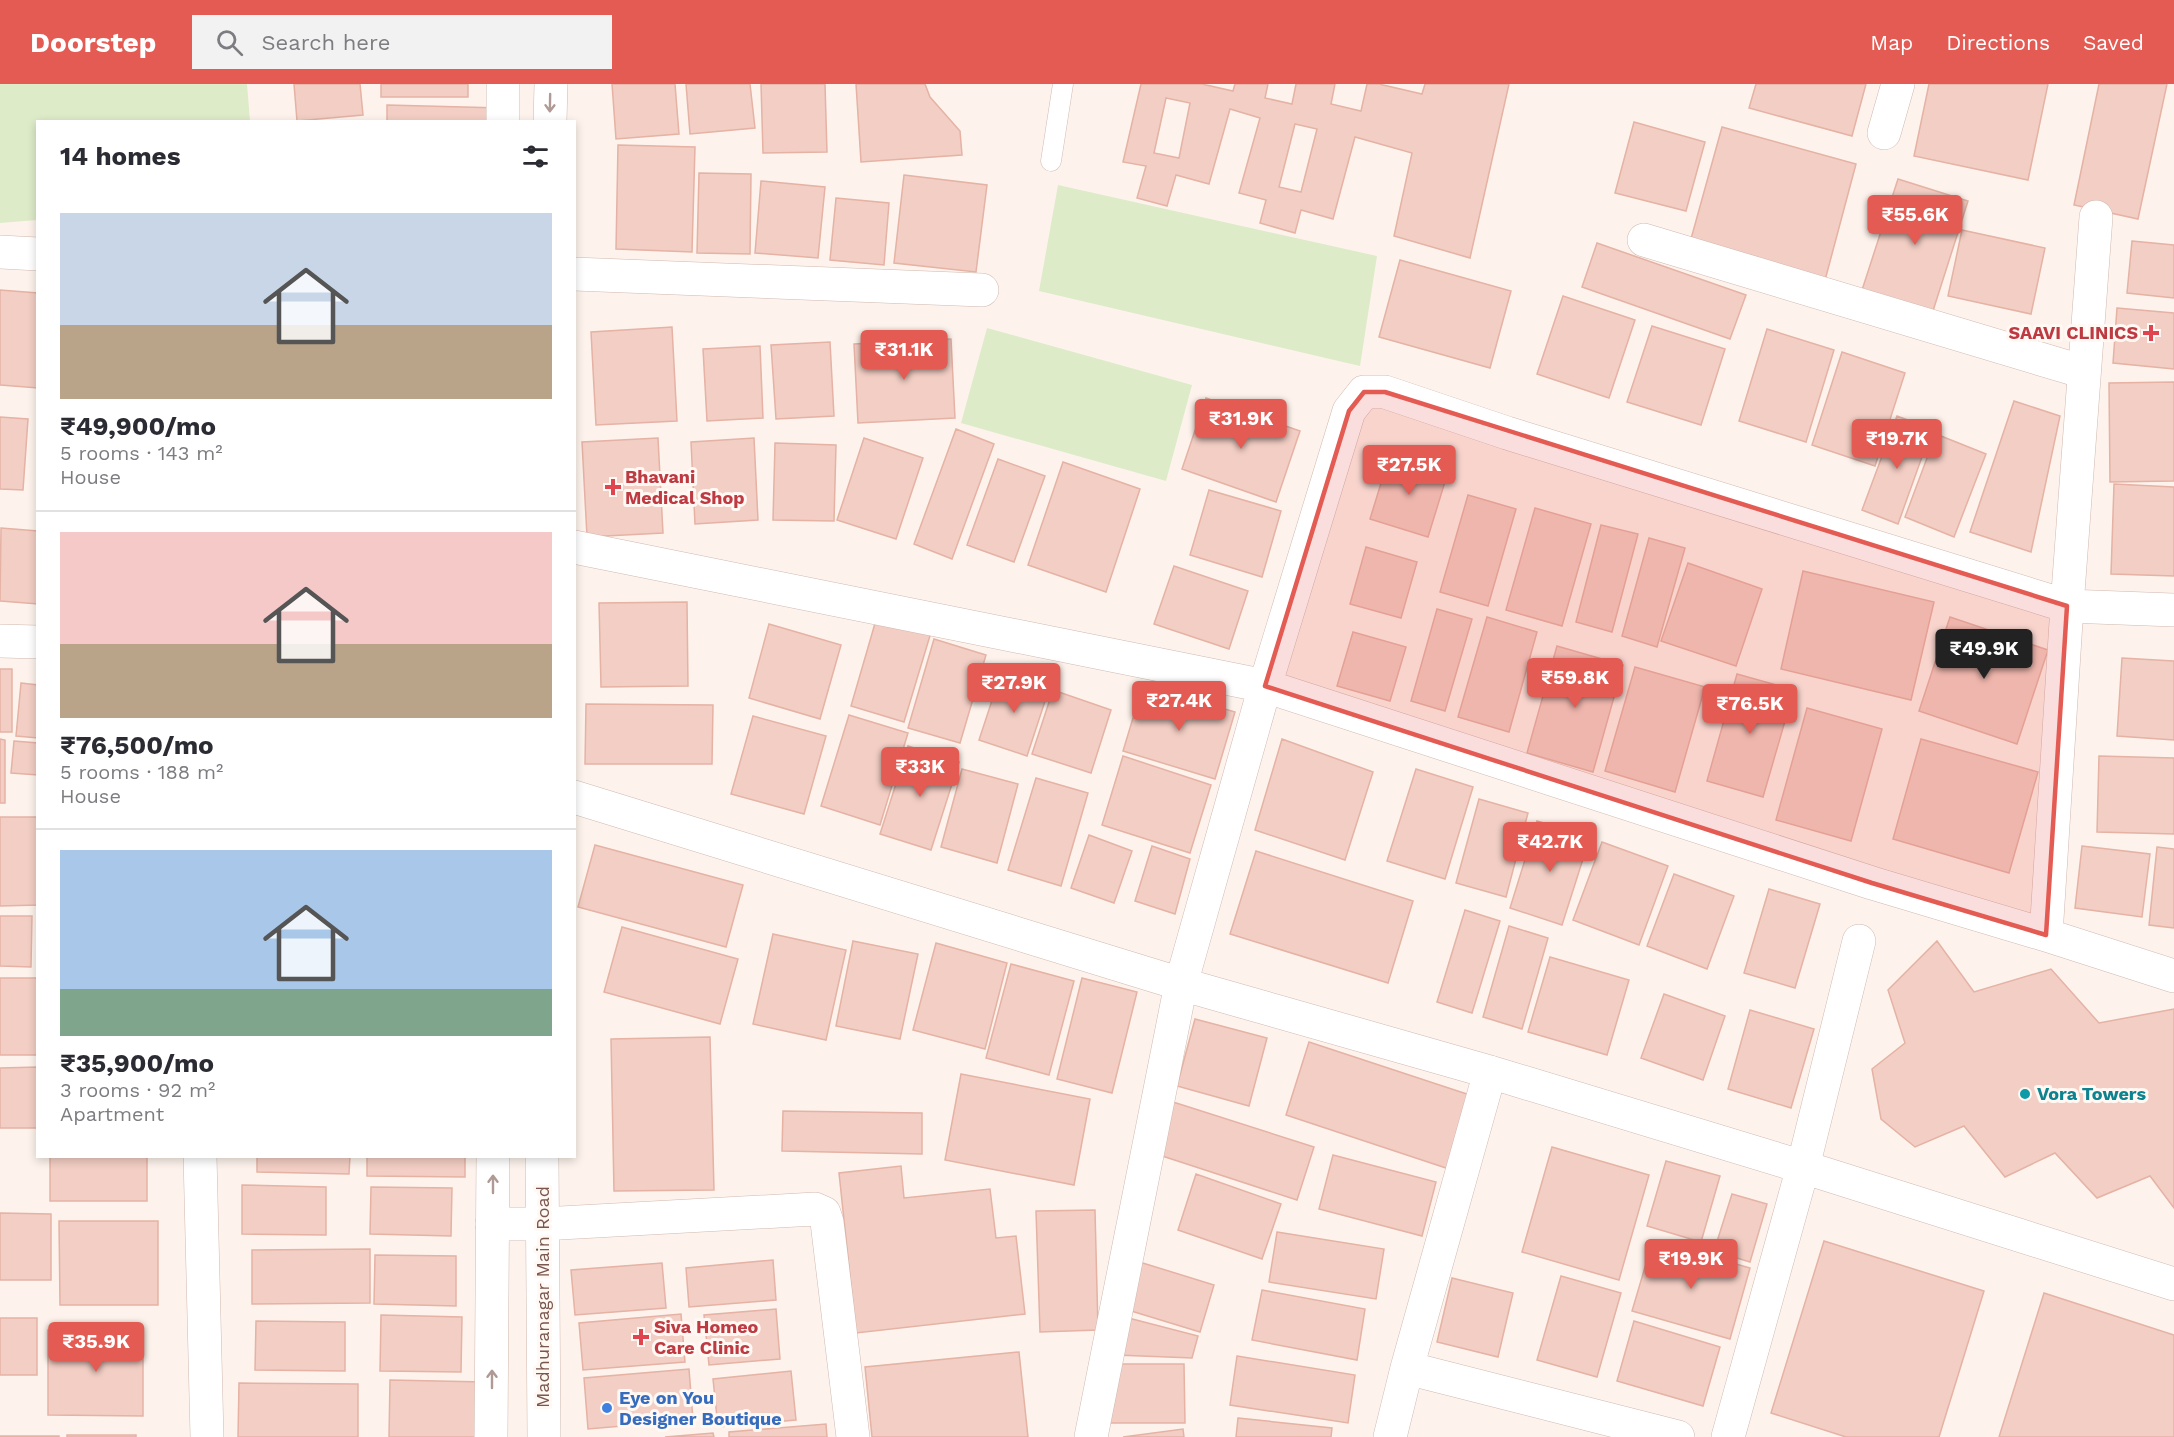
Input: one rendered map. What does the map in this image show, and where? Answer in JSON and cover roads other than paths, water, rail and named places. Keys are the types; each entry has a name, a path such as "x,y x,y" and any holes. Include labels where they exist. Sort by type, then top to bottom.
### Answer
{"street":[{"path":"503,84 503,120"},
{"path":"550,120 551,84"},
{"path":"1884,133 1898,84"},
{"path":"2046,934 2067,606 2096,217"},
{"path":"1644,240 2084,372"},
{"path":"0,252 36,254"},
{"path":"576,274 982,290"},
{"path":"1091,1437 1181,984 1265,686 1348,411 1364,392 1385,392 1507,433 2067,606 2174,610"},
{"path":"576,547 1265,686 1872,883 2046,934 2174,976"},
{"path":"0,641 36,642"},
{"path":"576,798 1181,984 1490,1072 1803,1167 2174,1284"},
{"path":"1728,1437 1803,1167 1858,942"},
{"path":"1390,1437 1407,1368 1490,1072"},
{"path":"200,1158 207,1437"},
{"path":"491,1437 493,1158"},
{"name":"Madhuranagar Main Road","path":"542,1158 544,1437"},
{"path":"492,1224 542,1224 815,1209 824,1213 827,1222 853,1437"},
{"path":"1407,1368 1671,1436"}],"lane":[{"path":"1051,161 1063,84"}],"place":[{"name":"SAAVI CLINICS","path":"2151,333"},
{"name":"Bhavani Medical Shop","path":"613,487"},
{"name":"Vora Towers","path":"2025,1094"},
{"name":"Siva Homeo Care Clinic","path":"641,1337"},
{"name":"Eye on You Designer Boutique","path":"607,1408"}]}
